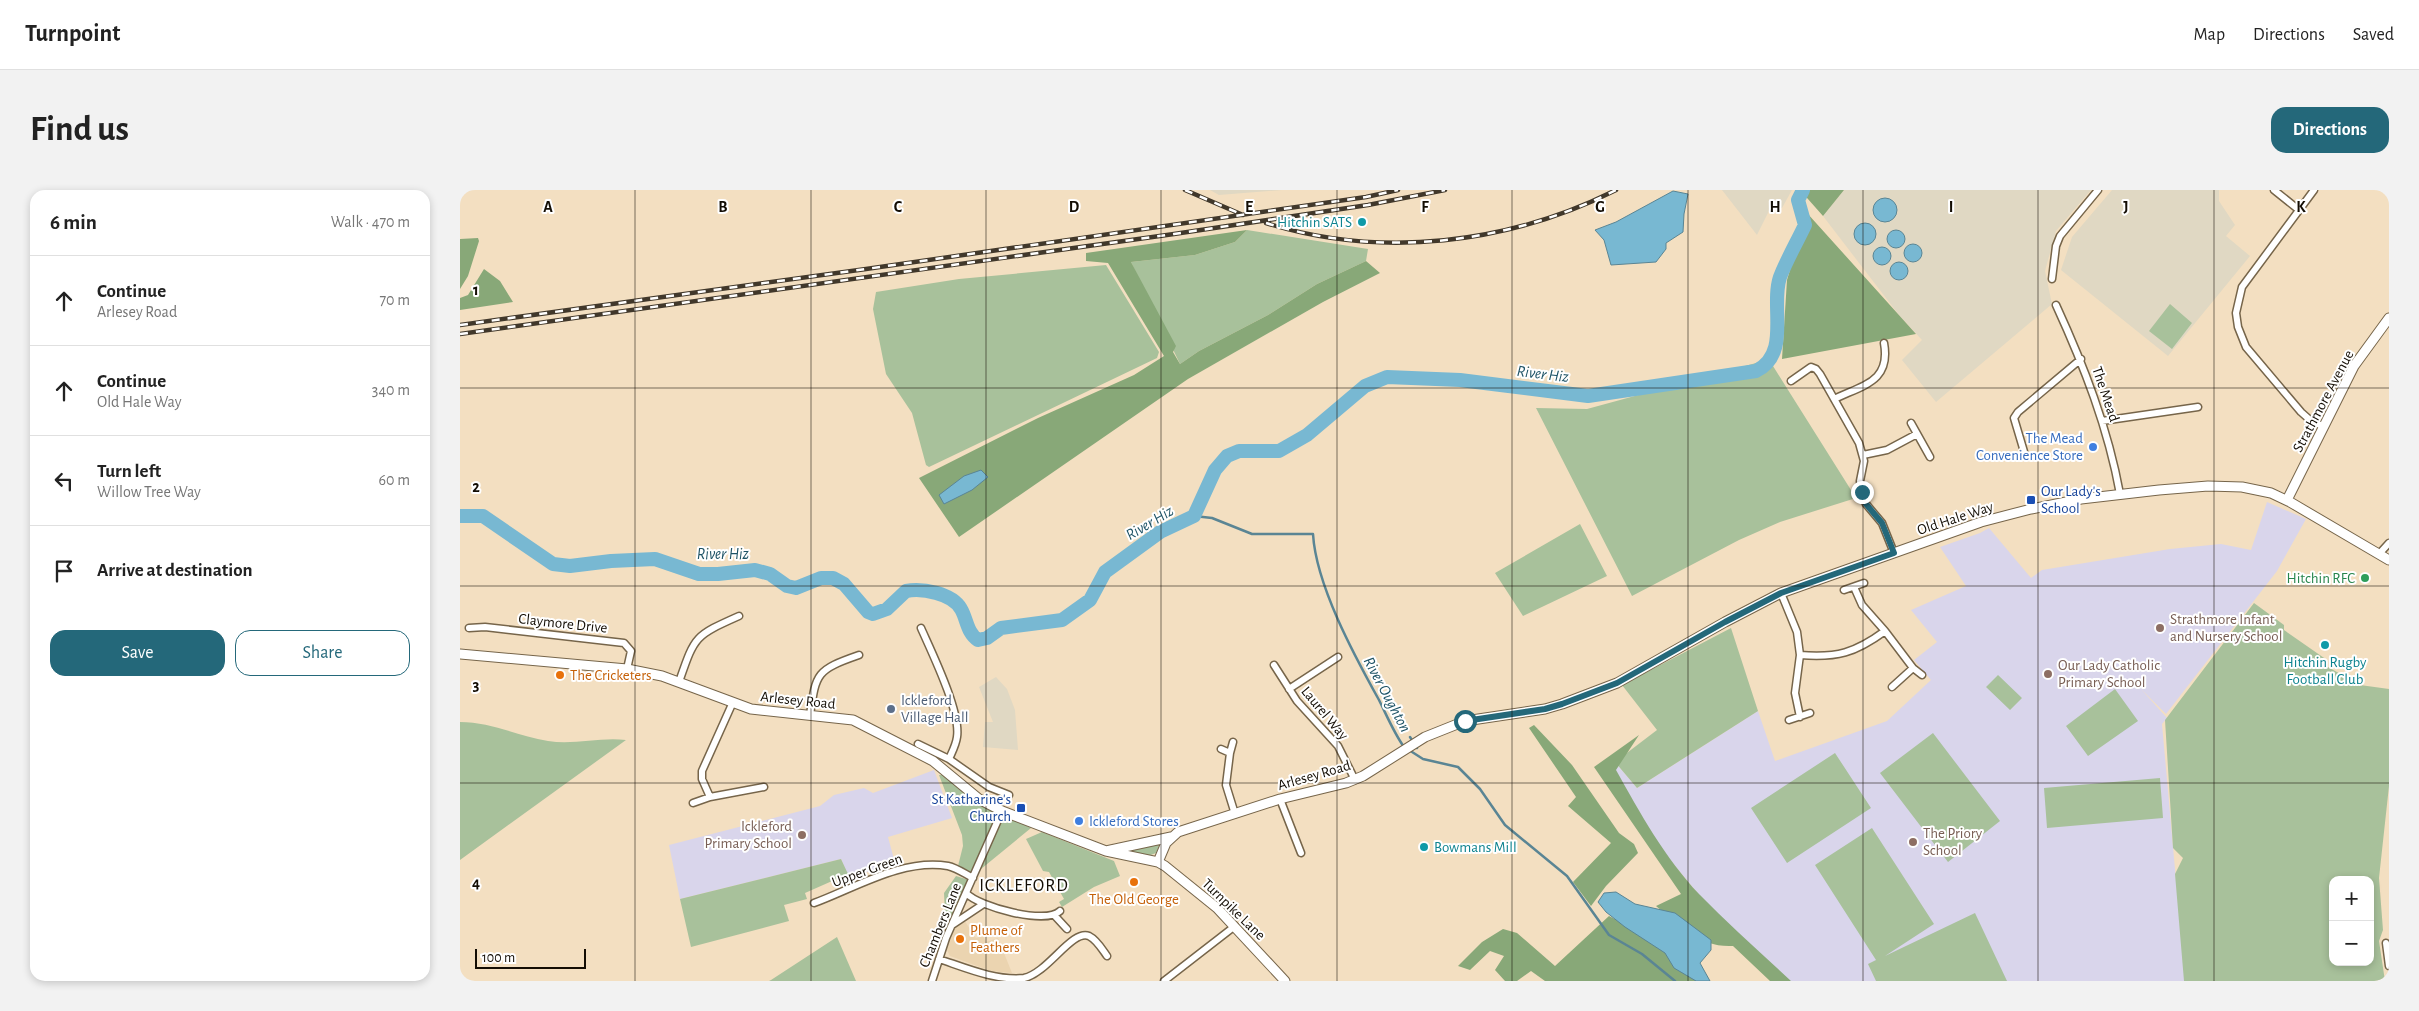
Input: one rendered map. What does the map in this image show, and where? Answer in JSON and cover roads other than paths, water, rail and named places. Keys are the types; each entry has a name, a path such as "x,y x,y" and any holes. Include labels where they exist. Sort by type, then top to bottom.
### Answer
{"street":[{"path":"2052,279 2056,246 2060,236 2098,190"},
{"path":"2274,190 2299,210"},
{"path":"2314,190 2242,287 2236,306 2236,320 2246,347 2301,412 2324,427"},
{"name":"The Mead","path":"2056,305 2081,359 2102,421 2112,454 2120,494"},
{"name":"Strathmore Avenue","path":"2287,500 2354,366 2389,318"},
{"path":"1834,399 1880,376 1886,363 1884,343"},
{"path":"2024,455 2014,418 2018,412 2081,359"},
{"path":"1791,380 1811,367 1816,369 1857,437 1863,455 1862,492 1866,504 1882,523 1894,553"},
{"path":"2102,421 2198,407"},
{"path":"1911,423 1930,457"},
{"path":"1863,455 1887,450 1917,434"},
{"name":"Old Hale Way","path":"1545,709 1617,683 1725,622 1781,593 1995,518 2052,504 2120,494 2223,485 2255,489 2287,500 2389,560"},
{"path":"2379,554 2389,543"},
{"path":"1844,590 1864,584"},
{"path":"1854,587 1862,605 1885,631 1913,668 1922,676"},
{"path":"1781,593 1798,632 1800,655 1794,693 1800,717"},
{"path":"679,682 692,644 700,635 739,616"},
{"name":"Claymore Drive","path":"469,628 495,628 624,643 630,651 627,669"},
{"path":"921,628 946,685 957,728 957,741 949,759"},
{"path":"1800,655 1831,656 1846,653 1867,644 1885,631"},
{"name":"Arlesey Road","path":"460,654 627,669 679,682 733,702 768,712 853,720 870,727 933,761 979,799 1002,811 1106,851 1158,862"},
{"path":"810,715 814,684 819,675 859,656"},
{"name":"Laurel Way","path":"1289,689 1338,657"},
{"name":"Laurel Way","path":"1274,665 1289,689 1338,746 1355,780"},
{"path":"1892,687 1913,668"},
{"path":"710,797 702,779 702,771 733,702"},
{"name":"Arlesey Road","path":"1106,851 1171,837 1178,832 1280,799 1355,780 1425,737 1465,721 1545,709"},
{"path":"1790,720 1810,713"},
{"path":"1234,742 1230,753 1226,785 1235,814"},
{"path":"918,744 949,759 971,776 1009,795"},
{"path":"1221,749 1230,753"},
{"path":"962,784 971,776"},
{"path":"693,803 710,797 764,787"},
{"path":"1280,799 1301,853"},
{"path":"972,878 1002,811"},
{"path":"1158,862 1166,843 1171,837"},
{"name":"Turnpike Lane","path":"1158,862 1190,885 1235,926 1285,981"},
{"name":"Upper Green","path":"814,903 877,878 913,867 948,866 972,878"},
{"name":"Chambers Lane","path":"932,981 952,925 972,878"},
{"path":"966,893 971,899 982,905 1022,914 1057,913 1067,929"},
{"path":"952,925 982,905"},
{"path":"1164,981 1235,926"},
{"path":"939,959 996,978 1015,980 1026,978 1043,970 1069,942 1079,935 1086,935 1094,939 1107,956"},
{"path":"2386,943 2389,966"}],"water":[{"path":"1673,191 1688,194 1683,232 1666,243 1666,249 1656,262 1611,265 1604,240 1595,230 1616,222"},
{"path":"1885,198 1890,199 1896,205 1896,215 1890,221 1885,222 1880,221 1874,215 1873,210 1874,205 1880,199"},
{"path":"1865,223 1873,226 1876,234 1873,242 1865,245 1857,242 1854,234 1857,226"},
{"path":"1896,230 1902,233 1905,239 1902,245 1896,248 1890,245 1887,239 1890,233"},
{"path":"1913,244 1919,247 1922,253 1919,259 1913,262 1907,259 1904,253 1907,247"},
{"path":"1882,247 1888,250 1891,256 1888,262 1882,265 1876,262 1873,256 1876,250"},
{"path":"1899,262 1905,265 1908,271 1905,277 1899,280 1893,277 1890,271 1893,265"},
{"path":"981,470 988,477 972,490 944,504 939,495 964,476"},
{"path":"1616,892 1635,904 1675,913 1711,940 1711,950 1700,963 1710,981 1696,981 1674,968 1665,953 1606,912 1598,902 1604,893"}],"waterway":[{"name":"River Hiz","path":"460,516 483,516 553,564 570,566 611,561 655,559 699,574 755,570 770,574 787,586 796,588 821,578 833,578 844,584 868,612 873,614 887,609 906,591 928,591 944,595 957,604 972,634 978,640 987,638 1001,628 1062,620 1090,600 1105,572 1160,532 1194,516 1215,470 1227,456 1239,451 1279,451 1307,435 1365,386 1387,377 1460,380 1588,396 1756,371 1767,363 1773,353 1776,342 1780,277 1805,225 1798,200 1803,190"},
{"name":"River Oughton","path":"1194,516 1212,518 1252,534 1313,534 1321,575 1338,619 1404,747"},
{"path":"1410,737 1417,748"},
{"name":"River Oughton","path":"1409,750 1423,759 1458,767 1480,789 1505,825 1567,876 1609,935 1642,954 1675,981"}],"railway":[{"path":"1185,190 1243,215"},
{"path":"460,325 866,269 1366,197 1398,190"},
{"path":"460,334 1174,234 1368,205 1445,190"},
{"path":"1266,223 1310,234 1354,241 1399,243 1444,240 1489,234 1532,223 1575,208 1616,190"}],"place":[{"name":"Hitchin SATS","path":"1362,222"},
{"name":"The Mead Convenience Store","path":"2093,447"},
{"name":"Our Lady's School","path":"2031,500"},
{"name":"Hitchin RFC","path":"2365,578"},
{"name":"Strathmore Infant and Nursery School","path":"2160,628"},
{"name":"Hitchin Rugby Football Club","path":"2325,645"},
{"name":"Our Lady Catholic Primary School","path":"2048,674"},
{"name":"The Cricketers","path":"560,675"},
{"name":"Ickleford Village Hall","path":"891,709"},
{"name":"St Katharine's Church","path":"1021,808"},
{"name":"Ickleford Stores","path":"1079,821"},
{"name":"Ickleford Primary School","path":"802,835"},
{"name":"The Priory School","path":"1913,842"},
{"name":"Bowmans Mill","path":"1424,847"},
{"name":"The Old George","path":"1134,882"},
{"name":"Plume of Feathers","path":"960,939"}],"district":[{"name":"ICKLEFORD","path":"1024,885"}]}
